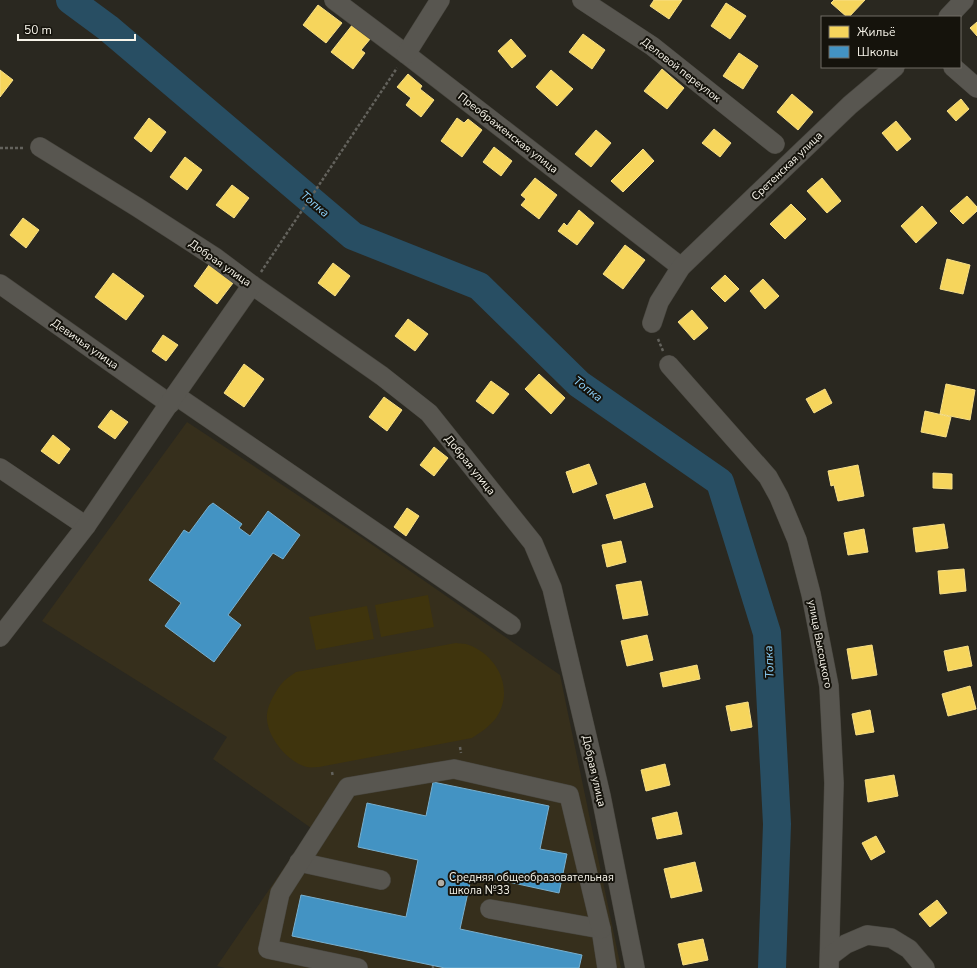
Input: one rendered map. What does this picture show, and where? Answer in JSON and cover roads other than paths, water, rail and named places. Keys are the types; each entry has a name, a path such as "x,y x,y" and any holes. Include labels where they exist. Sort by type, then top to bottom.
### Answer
{"street":[{"name":"Преображенская улица","path":"334,0 681,267"},
{"path":"406,54 440,0"},
{"name":"Деловой переулок","path":"582,0 652,46 775,144"},
{"path":"949,16 964,0"},
{"name":"Сретенская улица","path":"652,323 659,302 681,267 850,106 894,68"},
{"path":"954,68 977,88"},
{"name":"Добрая улица","path":"40,147 216,258 382,376 429,413 533,543 552,588 600,796 635,968"},
{"name":"Девичья улица","path":"0,284 511,625"},
{"path":"0,637 86,526 172,399 252,285"},
{"name":"улица Высоцкого","path":"669,365 768,477 779,497 797,540 811,594 829,686 834,783 829,962"},
{"path":"0,468 86,526"},
{"path":"358,968 268,949 280,893 348,787 454,768 569,795 601,929 607,968"},
{"path":"299,862 381,880"},
{"path":"490,909 601,929"},
{"path":"829,962 846,944 867,935 891,938 909,949 925,968"}],"waterway":[{"name":"Топка","path":"70,0 108,28 353,236 479,286 579,384 720,482 767,633 777,824 772,968"}],"place":[{"name":"Средняя общеобразовательная школа №33","path":"441,883"}]}
